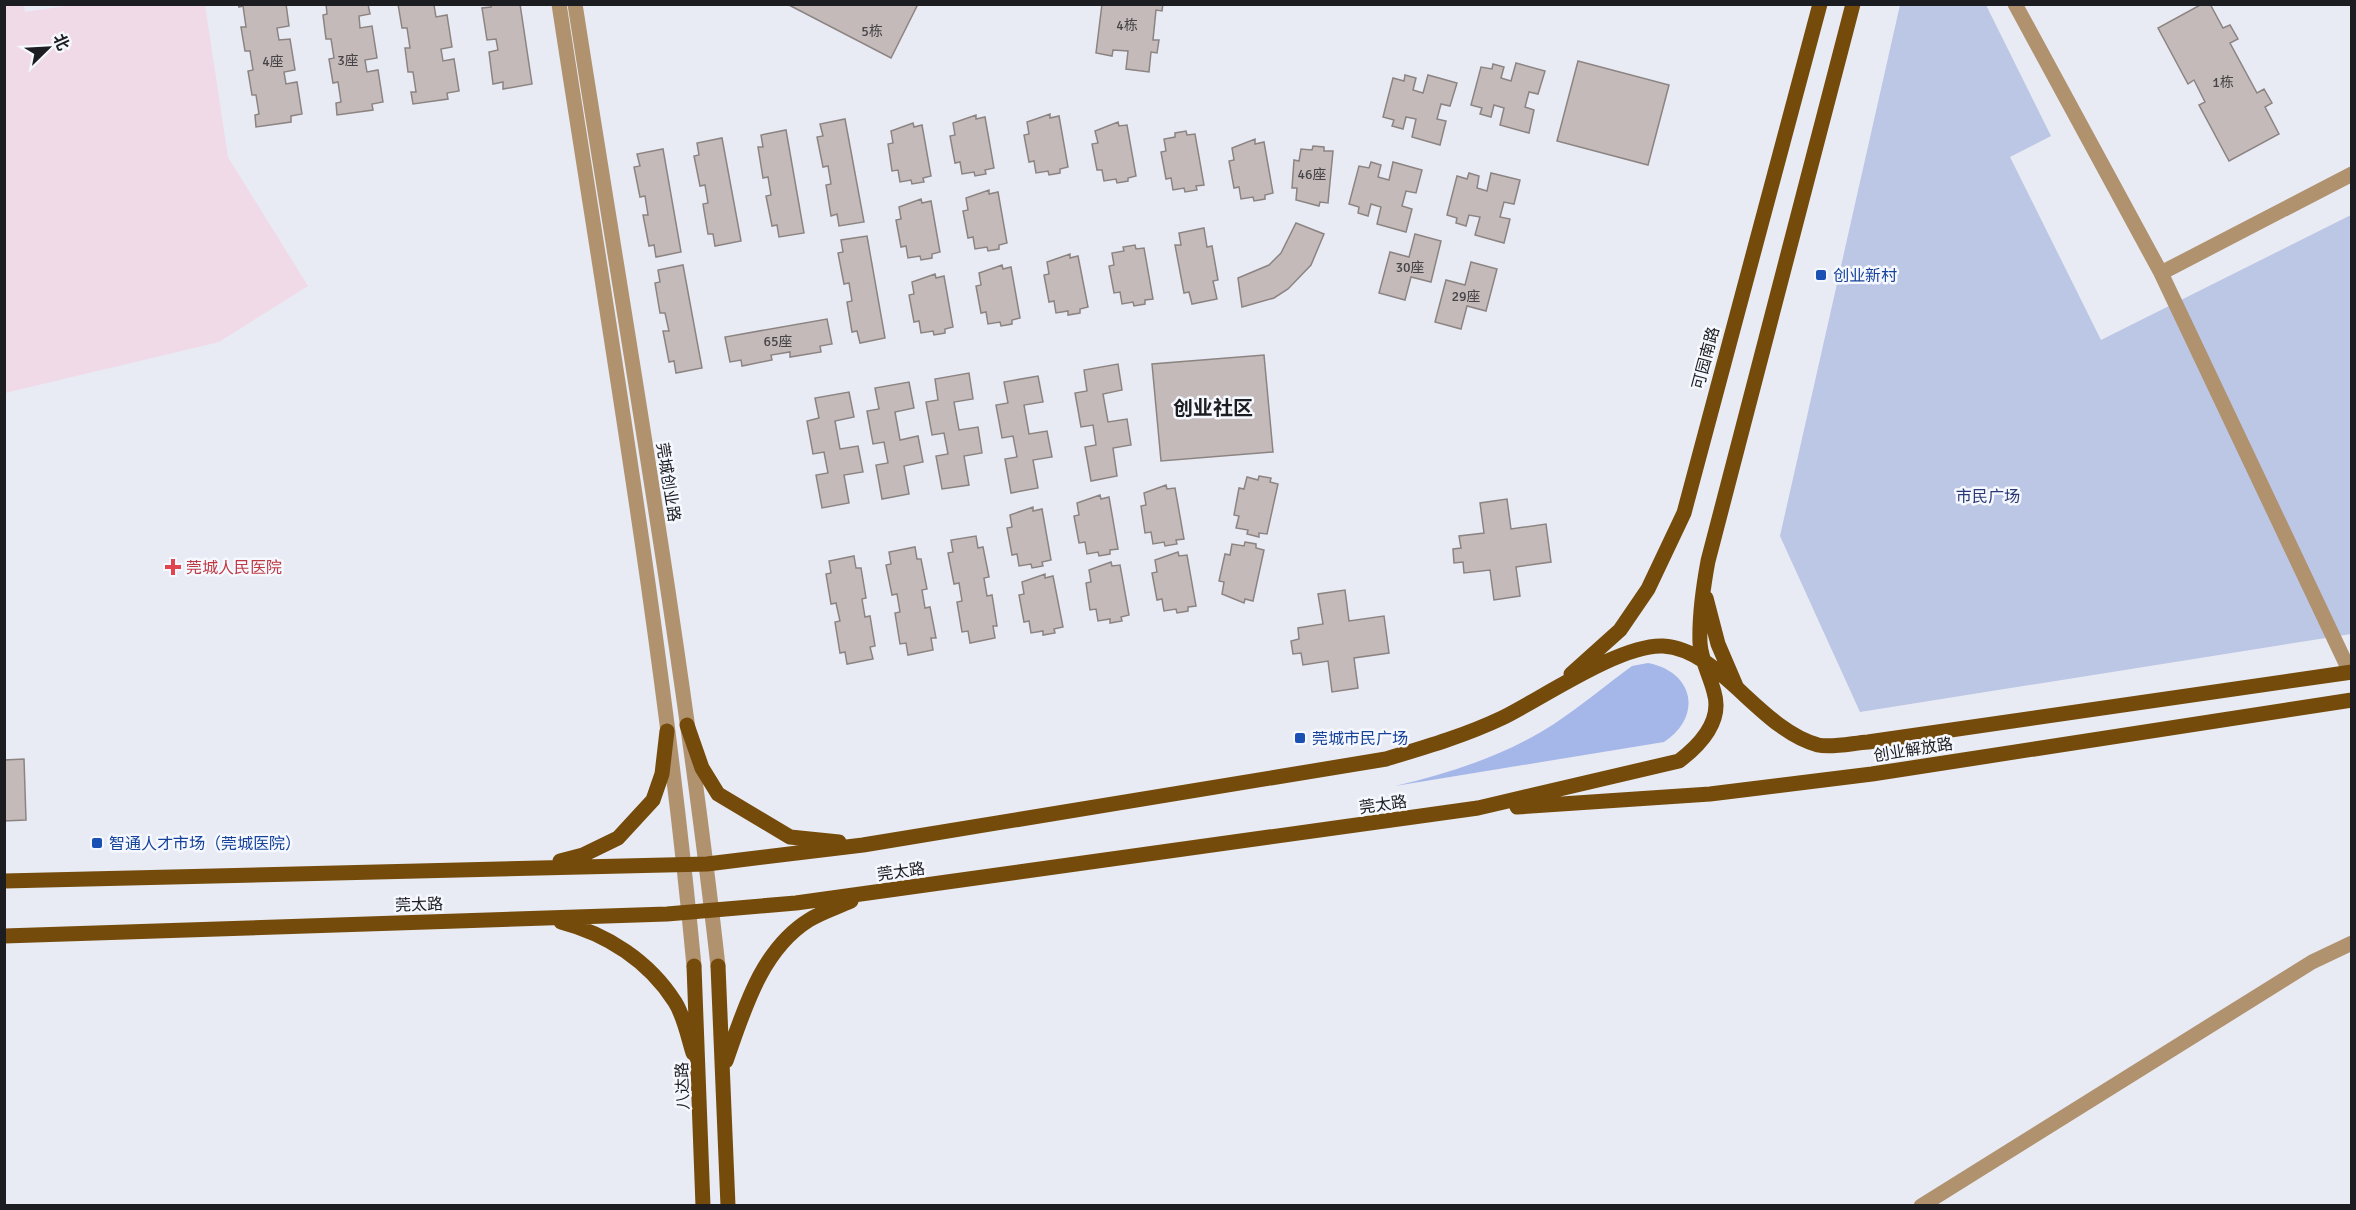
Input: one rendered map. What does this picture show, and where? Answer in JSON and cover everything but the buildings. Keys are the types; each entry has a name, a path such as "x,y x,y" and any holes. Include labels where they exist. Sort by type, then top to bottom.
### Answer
{"main road":[{"name":"可园南路","path":"1560,684 1620,630 1648,589 1684,513 1820,4"},
{"path":"1704,662 1700,645 1703,586 1716,524 1853,4"},
{"path":"1703,586 1719,644 1737,689"},
{"name":"创业解放路","path":"1560,684 1640,648 1663,646 1674,648 1685,651 1704,662 1775,724 1819,745 1868,742 2351,672"},
{"name":"莞太路","path":"4,936 689,913 865,895 1478,808 1679,761 1696,748 1713,724 1716,696 1704,662"},
{"name":"莞太路","path":"4,881 539,866 685,866 863,845 1386,759 1455,739 1504,717 1560,684"},
{"name":"创业解放路","path":"1478,808 1710,794 1872,774 2352,700"},
{"path":"687,725 702,768 718,794 790,837 863,845"},
{"path":"539,866 583,855 618,838 653,800 662,774 667,731"},
{"path":"724,1068 753,987 783,942 809,920 865,895"},
{"path":"543,917 583,928 610,940 641,962 675,1002 699,1071"},
{"name":"八达路","path":"694,966 704,1206"},
{"path":"718,966 728,1206"}],"street":[{"path":"559,4 667,731 685,866 694,966"},
{"name":"莞城创业路","path":"575,4 661,542 718,966"},
{"path":"2015,4 2161,273 2351,672"},
{"path":"2161,273 2352,174"},
{"path":"1921,1206 2312,962 2352,943"}],"shaded area":[{"path":"79,4 205,5 228,157 308,286 219,342 5,393 5,5 24,5 25,12"},
{"path":"1648,663 1675,675 1684,685 1688,696 1688,708 1684,720 1676,732 1664,742 1395,786 1478,762 1517,745 1554,724 1632,666"}],"green space":[{"name":"市民广场","path":"1900,5 1986,5 2051,136 2010,157 2101,340 2351,215 2351,634 1860,712 1780,536"}],"place":[{"name":"创业新村","path":"1821,275"},
{"name":"莞城人民医院","path":"173,567"},
{"name":"莞城市民广场","path":"1300,738"},
{"name":"智通人才市场（莞城医院）","path":"97,843"}],"district":[{"name":"创业社区","path":"1213,408"}]}
